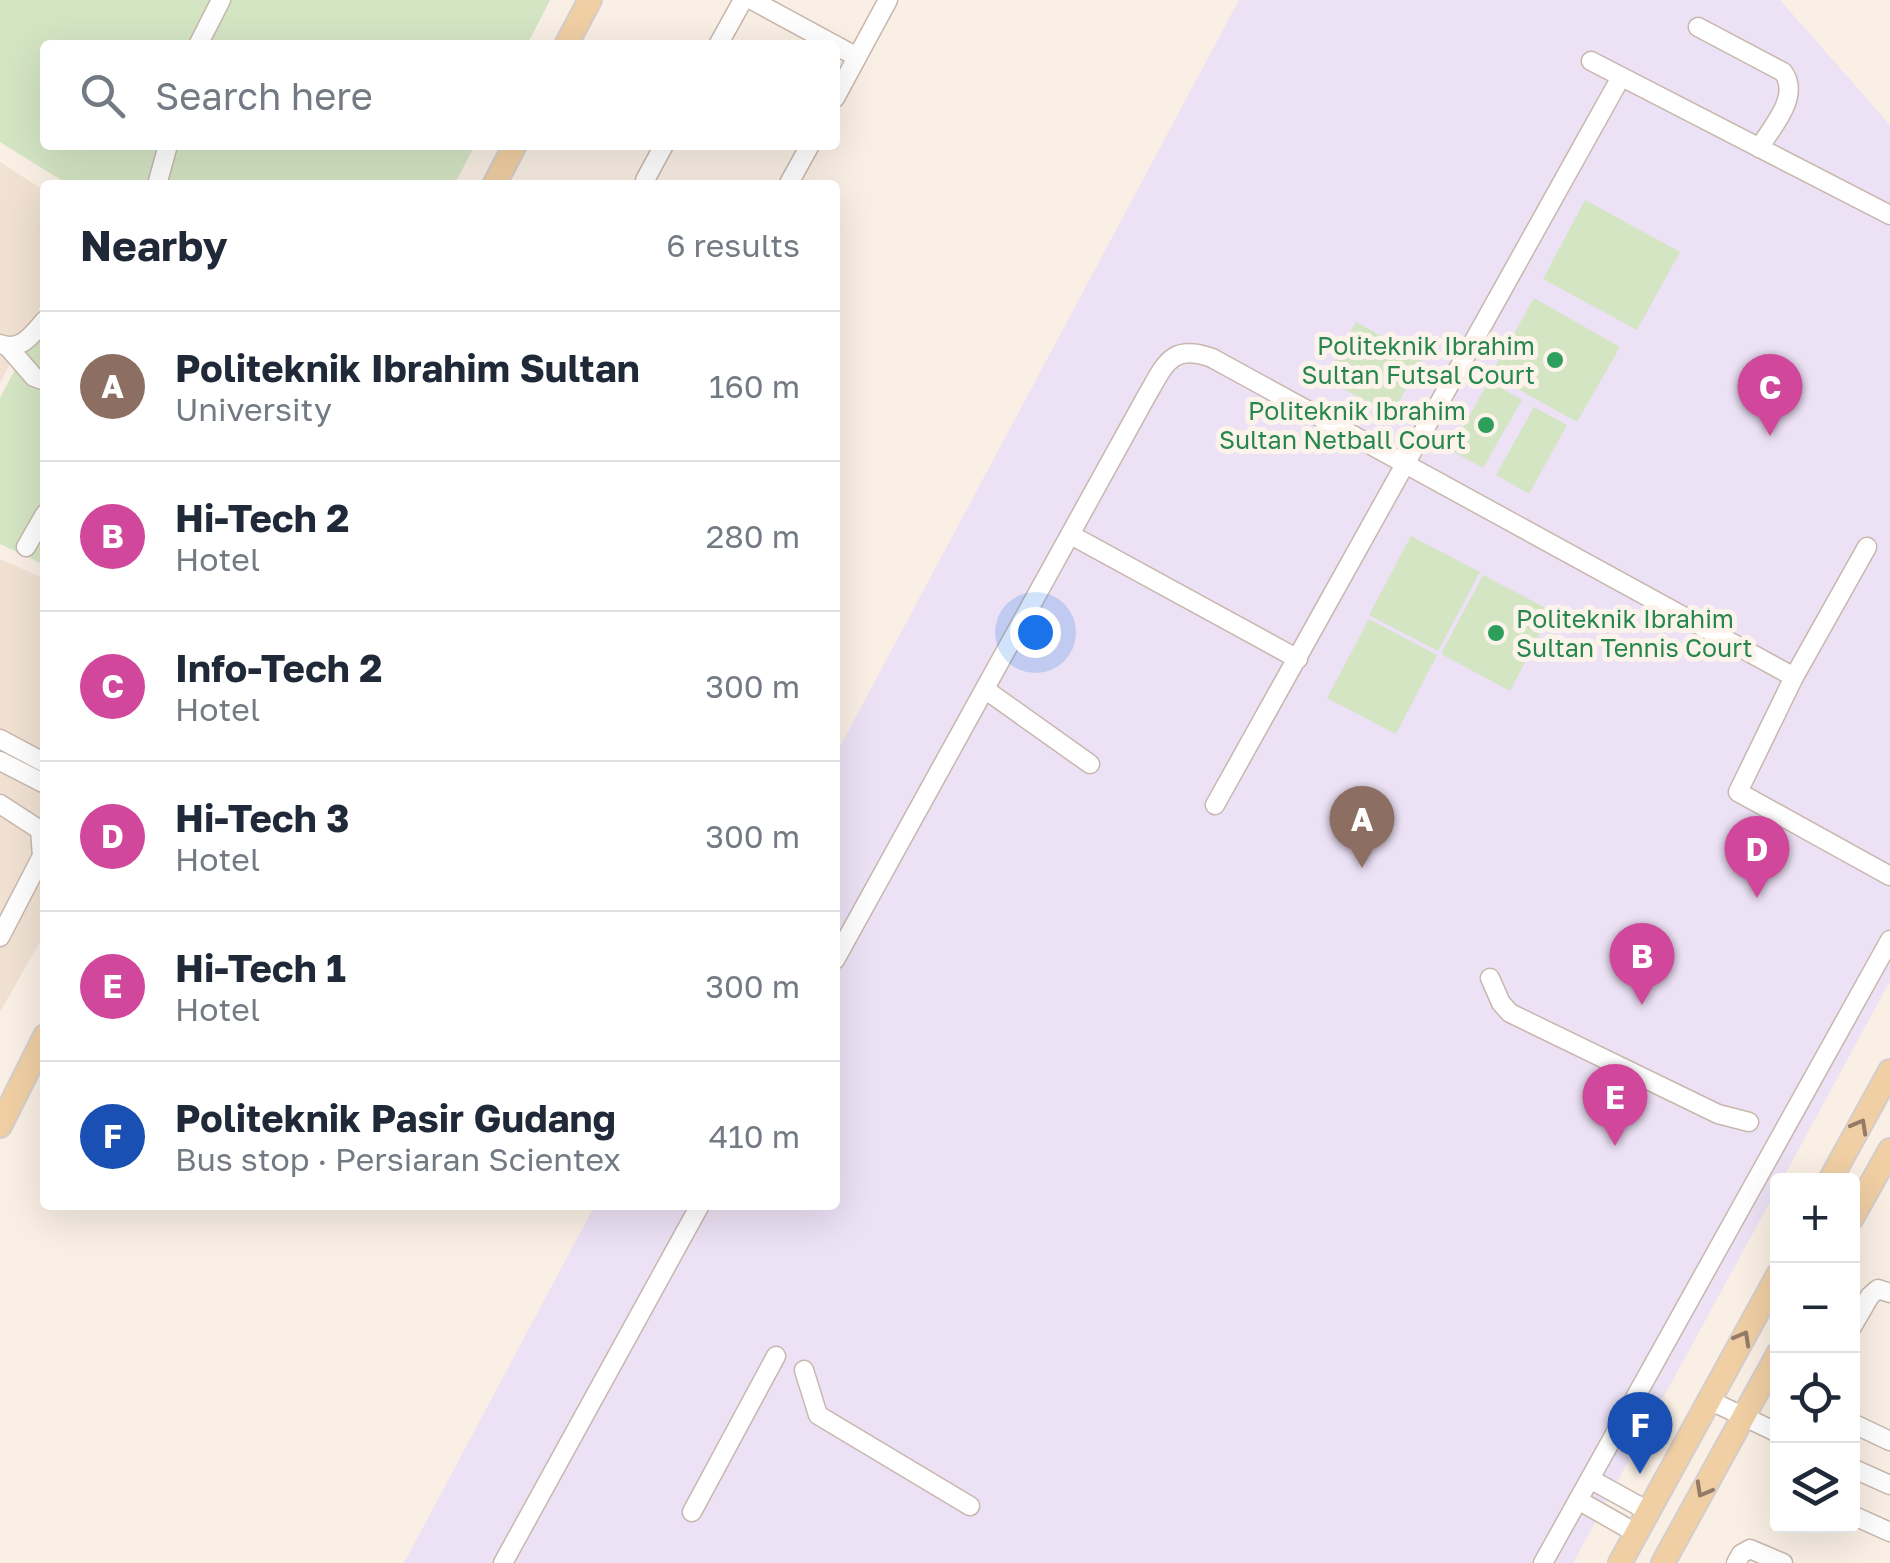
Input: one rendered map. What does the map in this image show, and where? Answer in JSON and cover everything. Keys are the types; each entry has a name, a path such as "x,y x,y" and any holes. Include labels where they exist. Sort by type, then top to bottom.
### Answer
{"main road":[{"path":"569,40 590,0"},
{"path":"497,180 512,150"},
{"path":"0,1126 40,1046"},
{"path":"1834,1173 1890,1071"},
{"path":"1860,1204 1890,1150"},
{"path":"1620,1563 1770,1290"},
{"path":"1662,1563 1770,1369"}],"street":[{"path":"200,40 220,0"},
{"path":"721,40 743,0"},
{"path":"752,0 828,40"},
{"path":"840,89 888,0"},
{"path":"1698,27 1788,78 1790,93 1759,148"},
{"path":"840,46 858,56"},
{"path":"1591,61 1890,215"},
{"path":"1215,805 1621,77"},
{"path":"156,180 166,150"},
{"path":"645,180 661,150"},
{"path":"791,180 807,150"},
{"path":"4,345 21,346 40,325"},
{"path":"4,345 40,379"},
{"path":"840,951 1164,367 1181,352 1212,358 1794,676"},
{"path":"26,547 40,523"},
{"path":"1072,535 1298,659"},
{"path":"1867,547 1794,676 1738,792 1890,876"},
{"path":"986,690 1090,764"},
{"path":"0,739 40,760"},
{"path":"1,764 40,782"},
{"path":"0,804 40,830"},
{"path":"0,937 40,860"},
{"path":"1542,1563 1890,940"},
{"path":"1490,978 1510,1013 1718,1114 1748,1122"},
{"path":"503,1563 697,1210"},
{"path":"1860,1313 1870,1296 1884,1291"},
{"path":"692,1512 776,1356"},
{"path":"804,1370 818,1415 970,1506"},
{"path":"1709,1400 1770,1430"},
{"path":"1860,1427 1890,1440"},
{"path":"1860,1472 1890,1485"},
{"path":"1590,1478 1648,1511"},
{"path":"1578,1500 1636,1533"},
{"path":"1860,1519 1890,1532"},
{"path":"1736,1563 1740,1554 1750,1549 1783,1563"}],"shaded area":[{"path":"1239,0 1780,0 1890,125 1890,981 1786,1173 1770,1173 1770,1202 1573,1563 404,1563 592,1210 840,1210 840,747"},
{"path":"0,162 40,188 40,307 0,383"},
{"path":"0,559 40,577 40,942 0,1012"}],"green space":[{"path":"0,0 550,0 530,40 40,40 40,150 472,150 457,180 61,180 0,142"},
{"path":"1585,200 1680,252 1637,330 1543,279"},
{"name":"Politeknik Ibrahim Sultan Futsal Court","path":"1534,298 1620,347 1577,422 1491,374"},
{"path":"40,322 40,563 0,544 0,398"},
{"path":"1356,322 1422,359 1392,415 1325,379"},
{"name":"Politeknik Ibrahim Sultan Netball Court","path":"1489,381 1522,400 1483,468 1450,450"},
{"name":"Politeknik Ibrahim Sultan Netball Court","path":"1534,407 1567,425 1529,494 1496,475"},
{"name":"Politeknik Ibrahim Sultan Tennis Court","path":"1411,536 1480,572 1438,651 1369,615"},
{"name":"Politeknik Ibrahim Sultan Tennis Court","path":"1483,575 1552,611 1510,691 1441,654"},
{"path":"1369,619 1437,655 1396,734 1327,698"}],"place":[{"name":"Politeknik Ibrahim Sultan Futsal Court","path":"1555,360"},
{"name":"Politeknik Ibrahim Sultan Netball Court","path":"1486,425"},
{"name":"Info-Tech 2","path":"1770,436"},
{"name":"Politeknik Ibrahim Sultan Tennis Court","path":"1496,633"},
{"name":"Politeknik Ibrahim Sultan","path":"1362,868"},
{"name":"Hi-Tech 3","path":"1757,898"},
{"name":"Hi-Tech 2","path":"1642,1005"},
{"name":"Hi-Tech 1","path":"1615,1146"},
{"name":"Politeknik Pasir Gudang","path":"1640,1474"}]}
